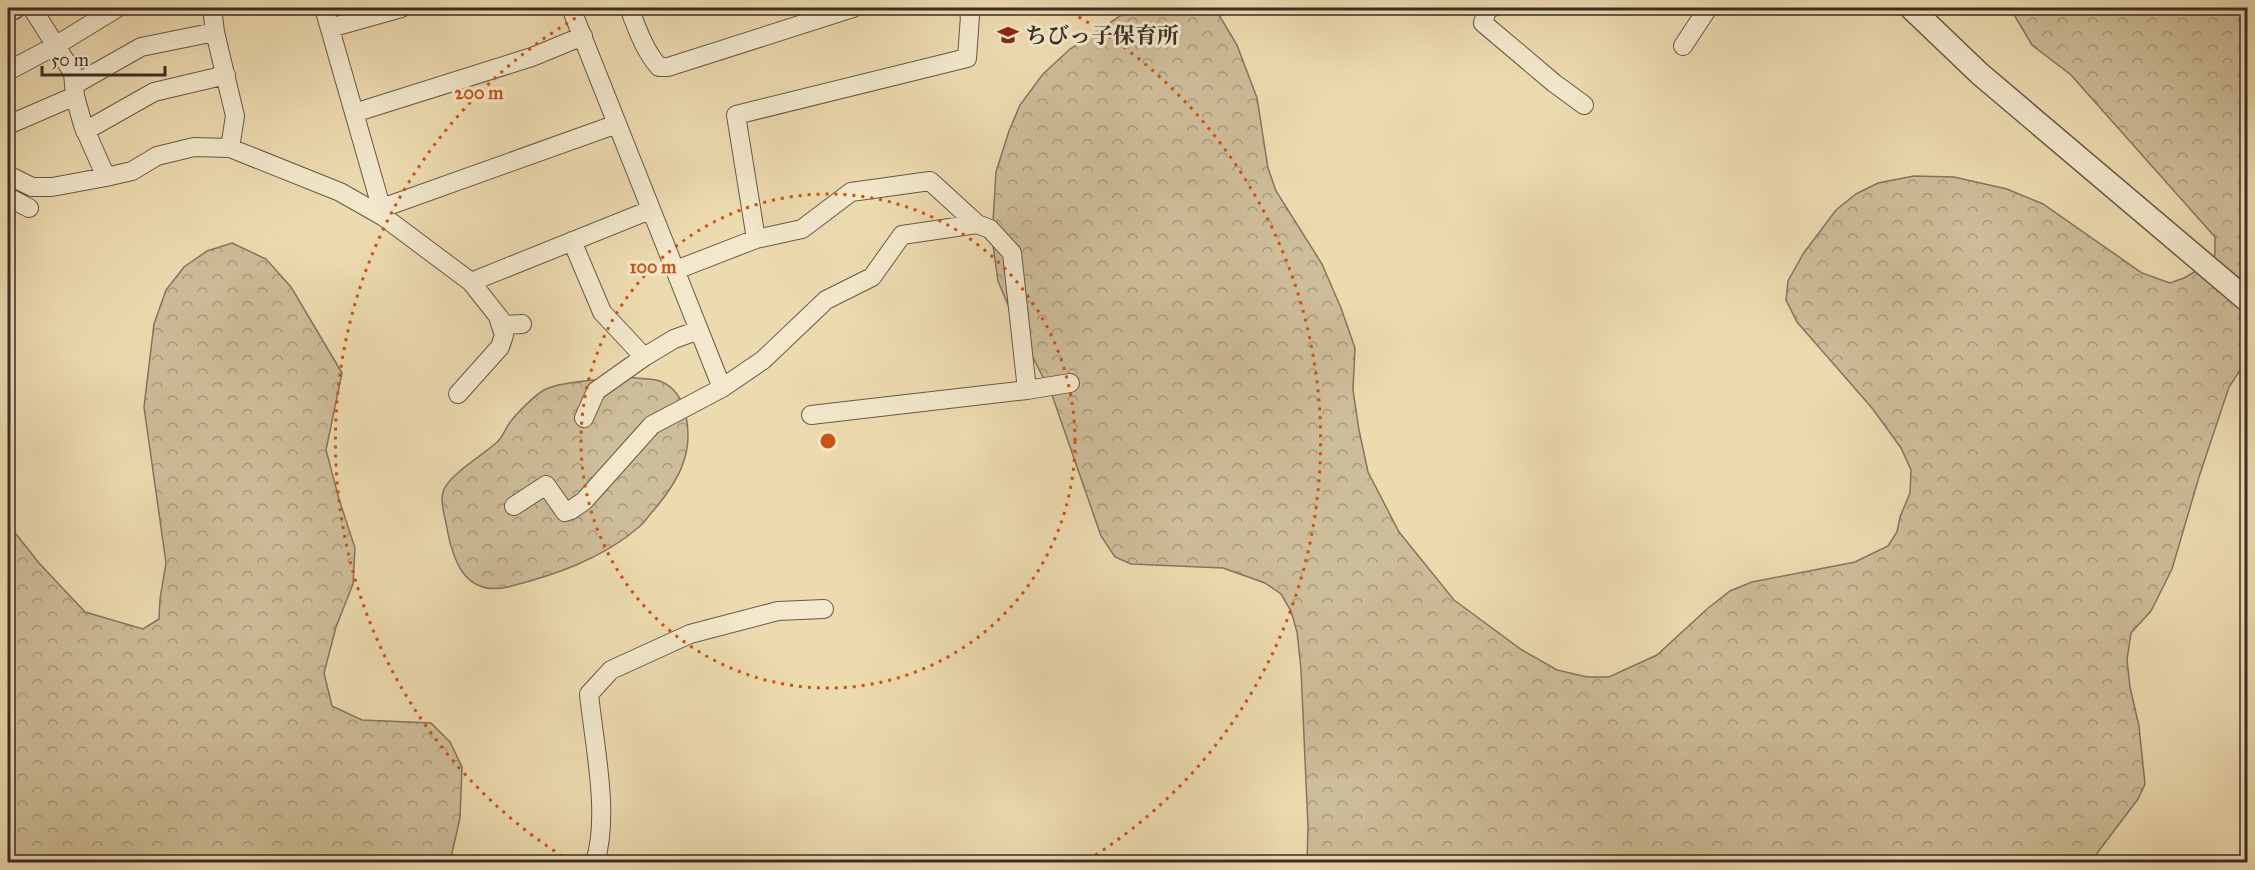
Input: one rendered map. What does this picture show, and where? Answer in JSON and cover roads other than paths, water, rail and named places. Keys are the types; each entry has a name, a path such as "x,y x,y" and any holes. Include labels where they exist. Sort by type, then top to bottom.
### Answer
{"street":[{"path":"8,10 13,8"},
{"path":"32,8 73,73 74,90 86,131 106,177"},
{"path":"8,71 55,46 117,8"},
{"path":"212,8 214,32 235,116 231,148"},
{"path":"324,8 383,213"},
{"path":"330,28 401,8"},
{"path":"571,8 722,388"},
{"path":"629,8 651,58 659,67 668,67 853,8"},
{"path":"756,238 736,115 967,58 970,16 967,8"},
{"path":"1491,8 1487,10 1483,22 1554,83 1584,105"},
{"path":"1683,46 1708,8"},
{"path":"1911,8 1980,74 2247,301"},
{"path":"8,125 74,90 141,47 214,32"},
{"path":"354,113 532,57 583,36"},
{"path":"86,131 154,92 226,75"},
{"path":"383,213 617,124"},
{"path":"8,175 32,187 52,187 132,171 157,156 194,147 231,148 340,192 383,213 471,282 499,320 504,335 500,347 458,394"},
{"path":"676,270 756,238 802,229 851,192 930,181 977,224 990,229 1012,253 1027,390"},
{"path":"8,197 29,208"},
{"path":"471,282 650,210"},
{"path":"514,506 546,485 565,512 571,510 584,501 652,425 722,388 763,360 826,300 872,277 902,235 977,224"},
{"path":"572,241 602,312 644,357"},
{"path":"499,320 506,325 522,324"},
{"path":"584,418 596,391 674,339 699,330"},
{"path":"811,415 1070,383"},
{"path":"595,862 600,848 601,806 589,694 611,670 690,634 778,611 824,609"}],"place":[{"name":"ちびっ子保育所","path":"1008,35"}]}
